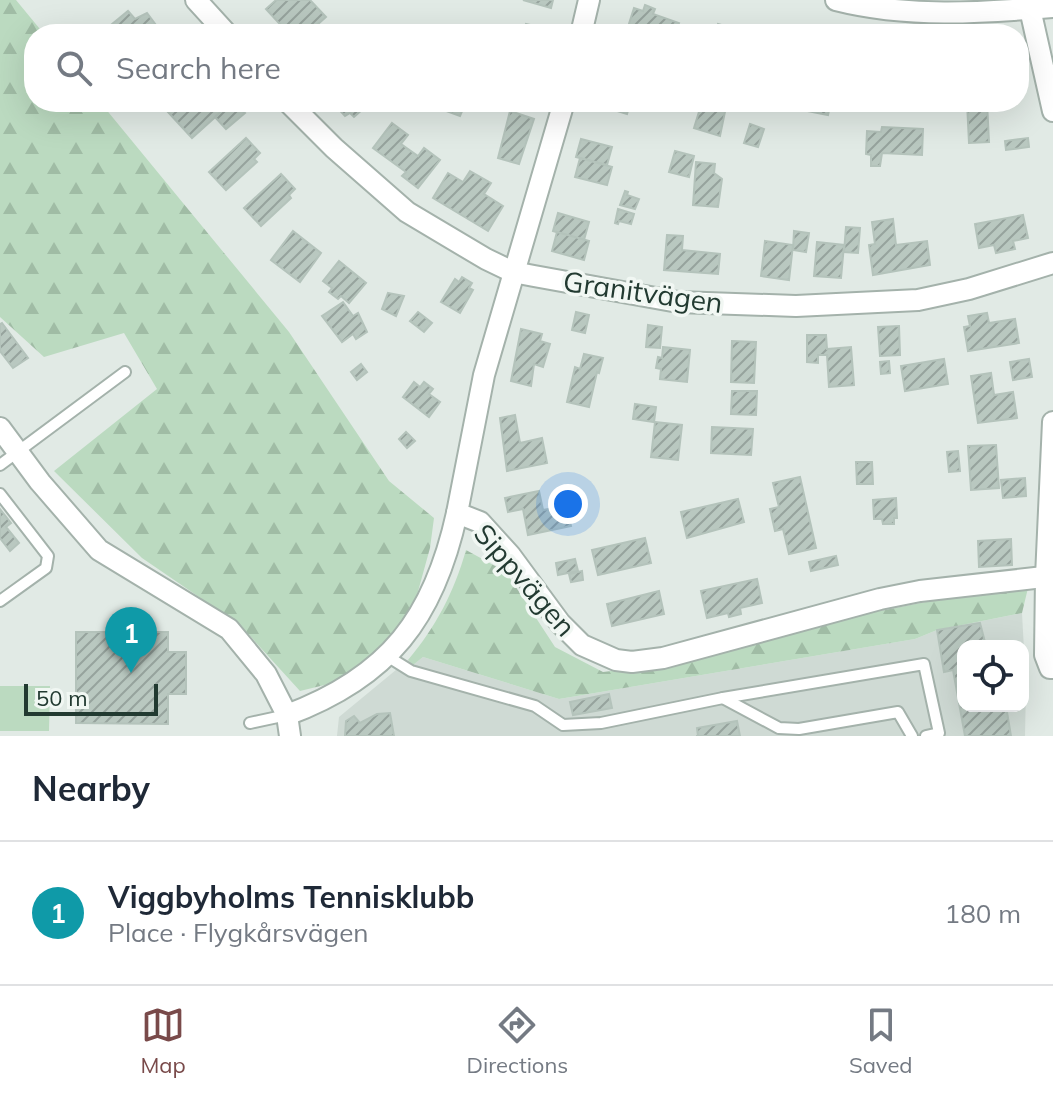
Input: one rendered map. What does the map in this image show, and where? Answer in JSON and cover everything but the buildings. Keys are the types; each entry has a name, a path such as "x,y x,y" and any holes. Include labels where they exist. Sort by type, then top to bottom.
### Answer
{"street":[{"path":"196,0 218,24"},
{"path":"583,24 589,0"},
{"path":"836,0 882,9 968,14 1029,4 1053,7"},
{"path":"1029,4 1053,111"},
{"name":"Granitvägen","path":"298,112 407,212 513,272 678,302 796,306 918,300 969,289 1053,263"},
{"name":"Sippvägen","path":"561,112 484,375 457,513 480,522 510,555 560,623 582,645 599,654 632,662 663,658 880,599 920,591 1049,576"},
{"path":"1053,422 1045,655 1050,668 1053,668"},
{"path":"0,428 40,482 99,550 229,629 266,674 287,715 290,736"},
{"path":"287,715 352,685 387,656 409,632 430,598 449,551 457,513"}],"lane":[{"path":"0,465 125,372"},
{"path":"0,494 48,556 46,568 0,601"},
{"path":"387,656 411,671 535,706 563,725 601,723 723,698 924,664 939,733 926,736"},
{"path":"723,698 779,728 799,729 898,712 912,736"},
{"path":"250,723 287,715"}],"shaded area":[{"path":"1022,613 1023,640 957,640 957,712 1025,712 1025,736 337,736 339,717 408,660 414,664 423,657 559,699 915,639 937,630"}],"green space":[{"path":"0,0 16,0 36,24 24,24 24,112 108,112 289,332 389,481 434,518 430,548 409,624 349,679 300,691 240,625 142,558 54,471 157,389 124,333 44,357 0,317"},
{"path":"466,550 506,572 555,647 603,672 662,665 839,619 946,598 1028,588 1022,613 937,630 915,639 559,699 423,657 413,665 408,660 443,608"},
{"path":"0,686 50,686 49,731 0,731"}],"place":[{"name":"Viggbyholms Tennisklubb","path":"131,673"}]}
